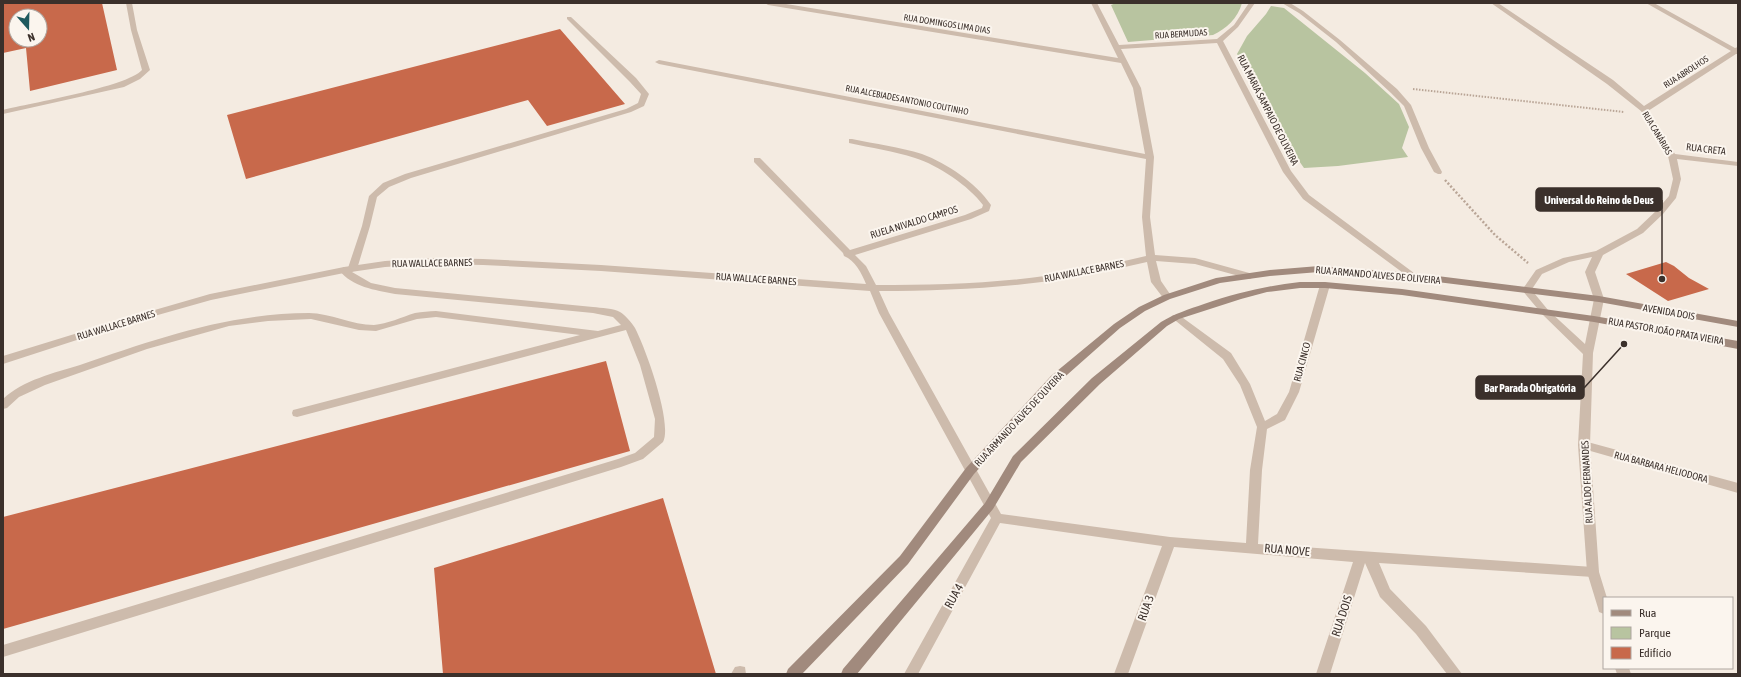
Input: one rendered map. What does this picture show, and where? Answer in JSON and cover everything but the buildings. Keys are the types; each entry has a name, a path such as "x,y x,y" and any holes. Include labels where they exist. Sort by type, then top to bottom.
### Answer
{"main road":[{"name":"RUA ARMANDO ALVES DE OLIVEIRA","path":"793,674 904,560 970,471 1055,379 1117,326 1142,309 1167,297 1219,280 1319,269 1413,276 1599,299"},
{"name":"RUA ARMANDO ALVES DE OLIVEIRA","path":"848,674 989,506 1017,459 1096,381 1164,324 1176,317 1240,296 1267,289 1325,285 1402,292 1594,319"},
{"name":"AVENIDA DOIS","path":"1599,299 1738,324"},
{"name":"RUA PASTOR JOÃO PRATA VIEIRA","path":"1594,319 1738,344"}],"street":[{"path":"3,112 120,84 138,78 143,74 146,70 134,30 129,3"},
{"name":"RUA DOMINGOS LIMA DIAS","path":"768,3 1124,62"},
{"path":"1094,3 1137,88 1150,157 1146,217 1151,258 1156,282 1167,297"},
{"name":"RUA BERMUDAS","path":"1116,47 1219,41 1243,18 1252,3"},
{"path":"1285,3 1301,12 1338,41 1390,87 1407,105 1438,172"},
{"name":"RUA CANÁRIAS","path":"1494,3 1598,74 1646,112 1672,156 1677,179 1674,196 1640,231 1599,253 1566,260 1539,272"},
{"path":"1649,3 1737,51"},
{"path":"3,651 598,470 639,456 659,438 660,419 645,365 628,326 616,314 593,310 395,291 369,286 354,280 348,270 362,240 373,196 386,185 408,176 625,112 640,105 644,100 645,94 633,80 569,18"},
{"name":"RUA MARIA SAMPAIO DE OLIVEIRA","path":"1219,41 1287,172 1306,197 1413,276"},
{"name":"RUA ABROLHOS","path":"1646,112 1737,51"},
{"name":"RUA ALCEBIADES ANTONIO COUTINHO","path":"659,62 1150,157"},
{"name":"RUELA NIVALDO CAMPOS","path":"847,254 968,217 986,209 986,202 974,190 962,180 934,163 919,156 852,141"},
{"name":"RUA CRETA","path":"1672,156 1738,164"},
{"path":"757,160 847,254 863,268 874,288 884,313 989,506 997,518"},
{"path":"1599,253 1590,272 1599,299"},
{"name":"RUA WALLACE BARNES","path":"3,360 115,324 210,297 385,264 483,262 601,268 874,288 931,288 1034,280 1077,274 1151,258 1196,261 1250,276"},
{"path":"1539,272 1527,290 1545,312 1588,353"},
{"name":"RUA CINCO","path":"1262,427 1281,416 1294,392 1325,285"},
{"name":"RUA ALDO FERNANDES","path":"1599,299 1588,353 1584,445 1593,572 1603,605"},
{"path":"3,405 15,394 55,377 144,346 229,323 268,318 311,316 359,327 376,328 417,316 436,314 598,334"},
{"path":"1176,317 1228,356 1245,384 1262,427 1256,470 1252,548"},
{"path":"297,413 628,326"},
{"name":"RUA BARBARA HELIODORA","path":"1584,445 1738,488"},
{"name":"RUA NOVE","path":"997,518 1170,542 1593,572"},
{"name":"RUA 4","path":"911,674 997,518"},
{"name":"RUA 3","path":"1121,674 1170,542"},
{"path":"1365,557 1385,593 1420,630 1455,674"},
{"name":"RUA DOIS","path":"1323,674 1365,557"}],"path":[{"path":"1390,87 1646,112"},
{"path":"1438,172 1505,245 1539,272"}],"green space":[{"path":"1116,3 1242,3 1238,13 1231,22 1222,30 1213,35 1128,42 1111,5"},
{"path":"1271,6 1284,8 1365,73 1399,104 1409,127 1402,148 1408,157 1338,166 1304,168 1292,151 1263,96 1237,54 1247,36"}],"place":[{"name":"Universal do Reino de Deus","path":"1662,279"},
{"name":"Bar Parada Obrigatória","path":"1624,344"}]}
